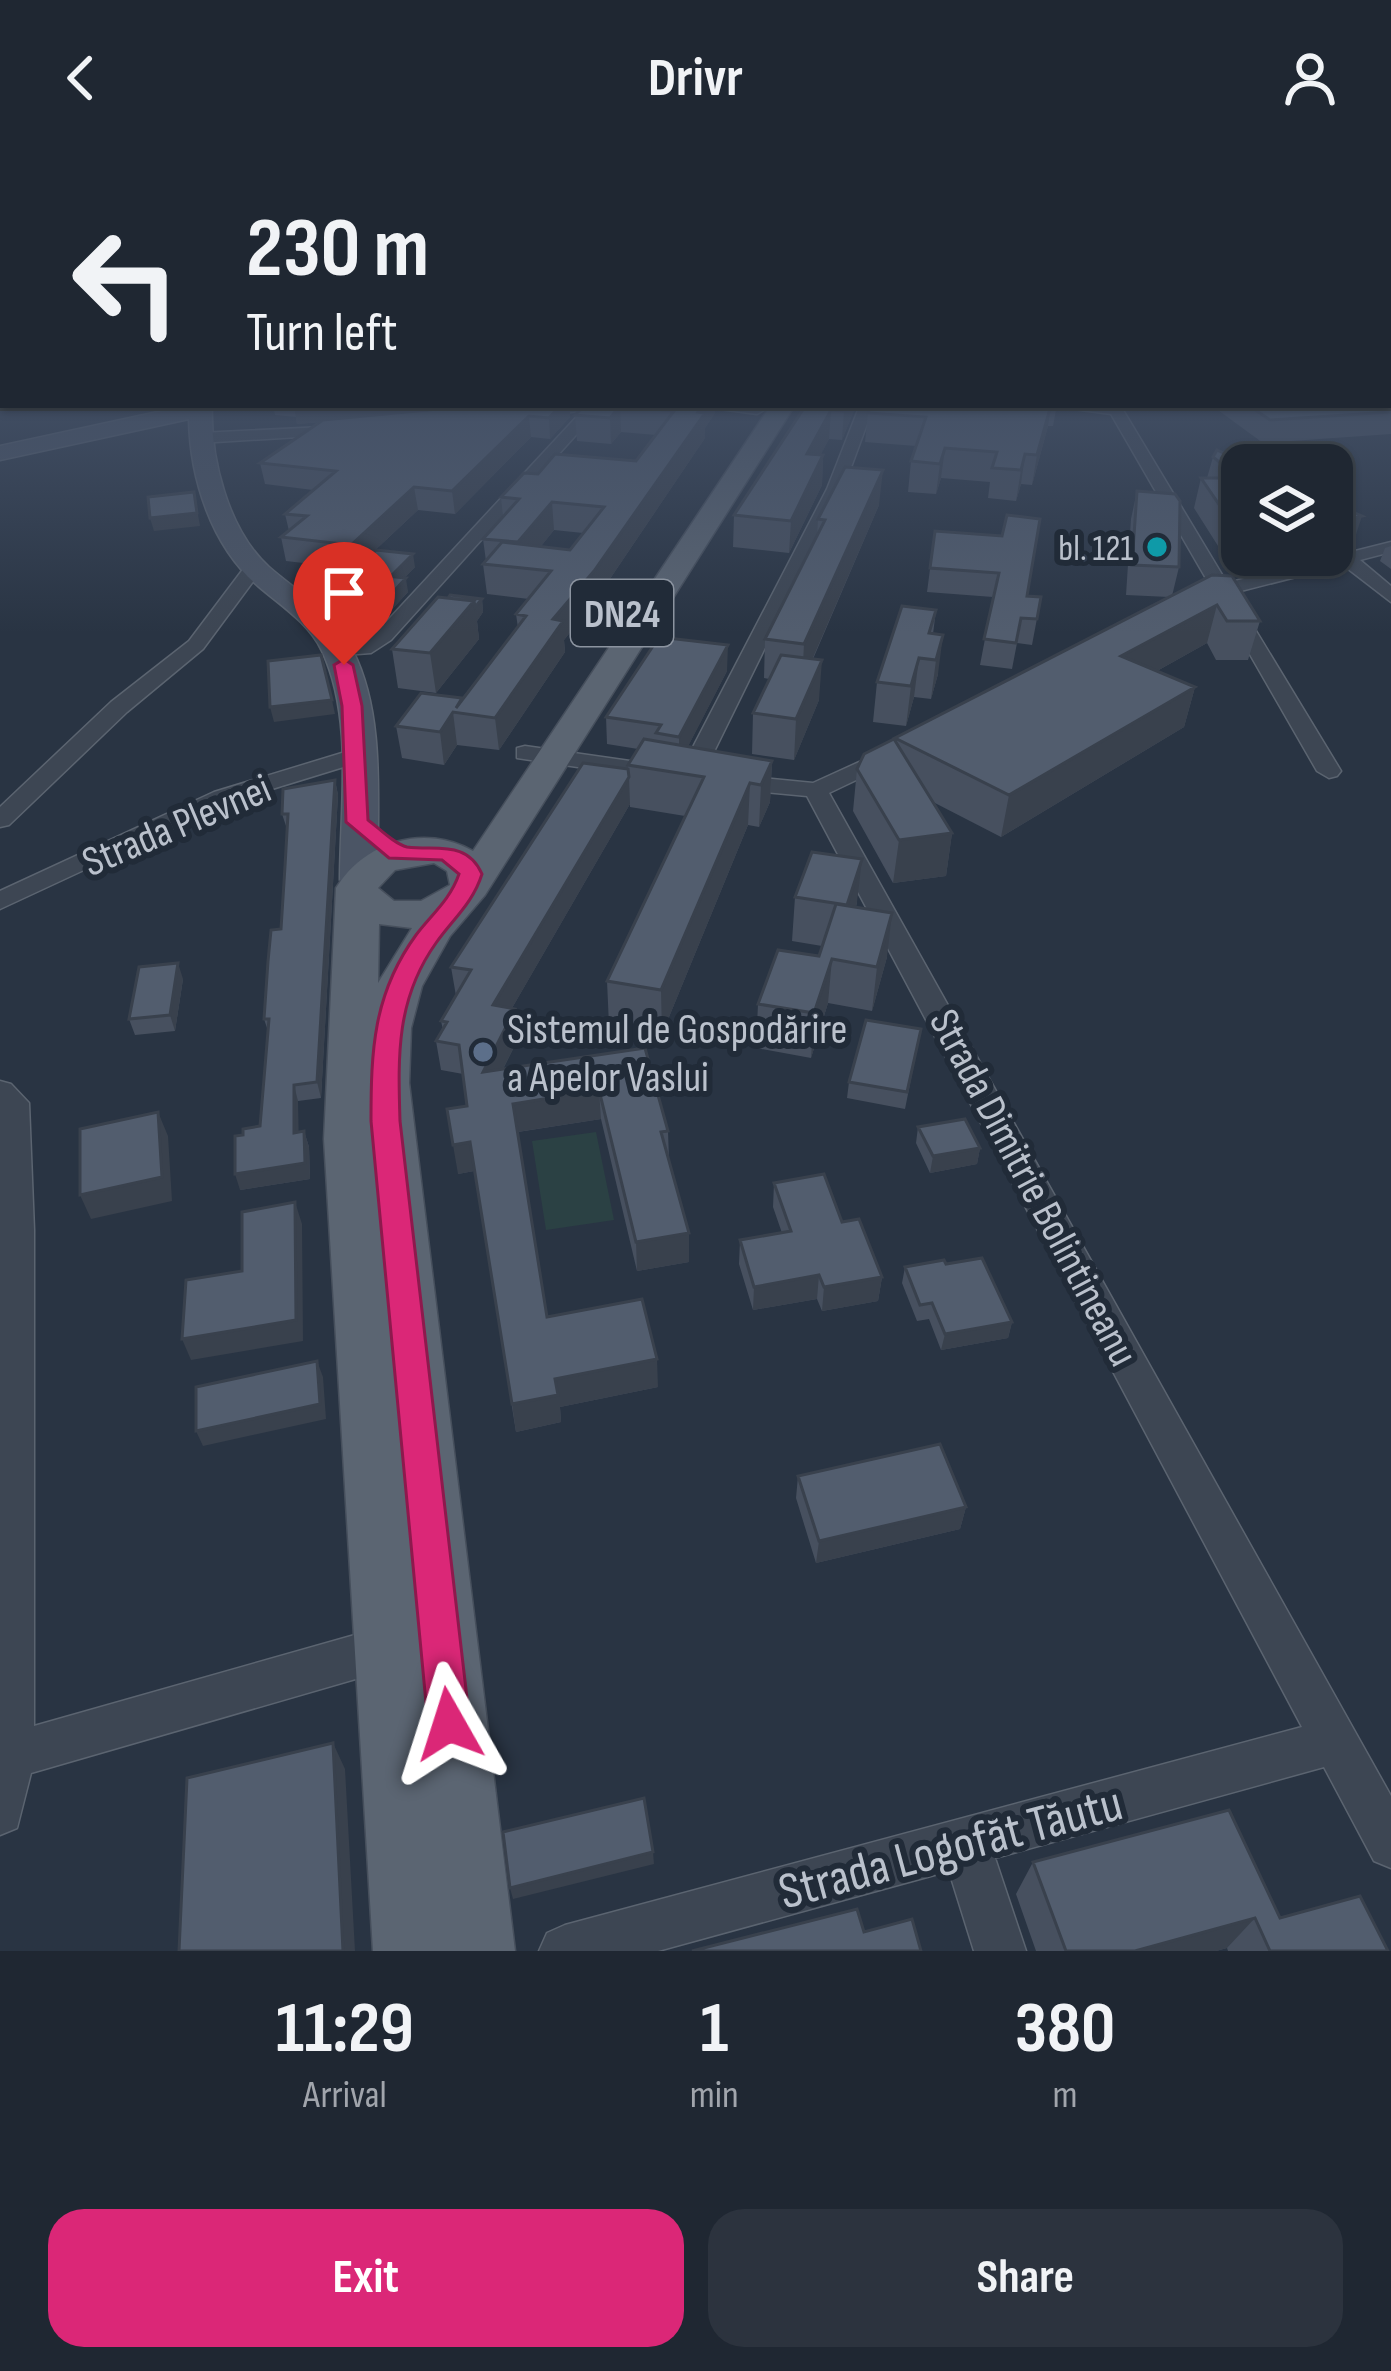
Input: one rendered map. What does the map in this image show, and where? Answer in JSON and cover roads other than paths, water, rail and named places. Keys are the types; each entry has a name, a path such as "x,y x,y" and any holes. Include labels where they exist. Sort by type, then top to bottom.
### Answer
{"main road":[{"path":"215,466 225,523 241,555 307,611 339,652 348,682 359,888 350,1128 414,1951"},
{"name":"DN24","path":"474,1951 384,1083 390,1005 456,880 728,466"},
{"path":"357,822 397,854 456,880 416,915 397,915 367,905 359,888 367,869 397,854"}],"street":[{"path":"339,652 364,649 384,636 540,466"},
{"path":"690,776 844,466"},
{"path":"1148,466 1329,771"},
{"path":"1353,556 1391,547"},
{"path":"1353,564 1391,596"},
{"path":"0,820 118,707 196,645 254,568"},
{"path":"1179,604 1272,576"},
{"path":"539,755 782,790 816,790 906,746"},
{"name":"Strada Plevnei","path":"0,901 222,797 355,756"},
{"name":"Strada Dimitrie Bolintineanu","path":"816,790 1391,1844"},
{"path":"0,1092 14,1103 17,1230 10,1756 0,1811"},
{"path":"10,1756 391,1647"},
{"name":"Strada Logofăt Tăutu","path":"565,1951 1335,1741"},
{"path":"965,1842 1000,1951"}],"place":[{"name":"bl. 121","path":"1157,547"},
{"name":"Sistemul de Gospodărire a Apelor Vaslui","path":"483,1052"}]}
